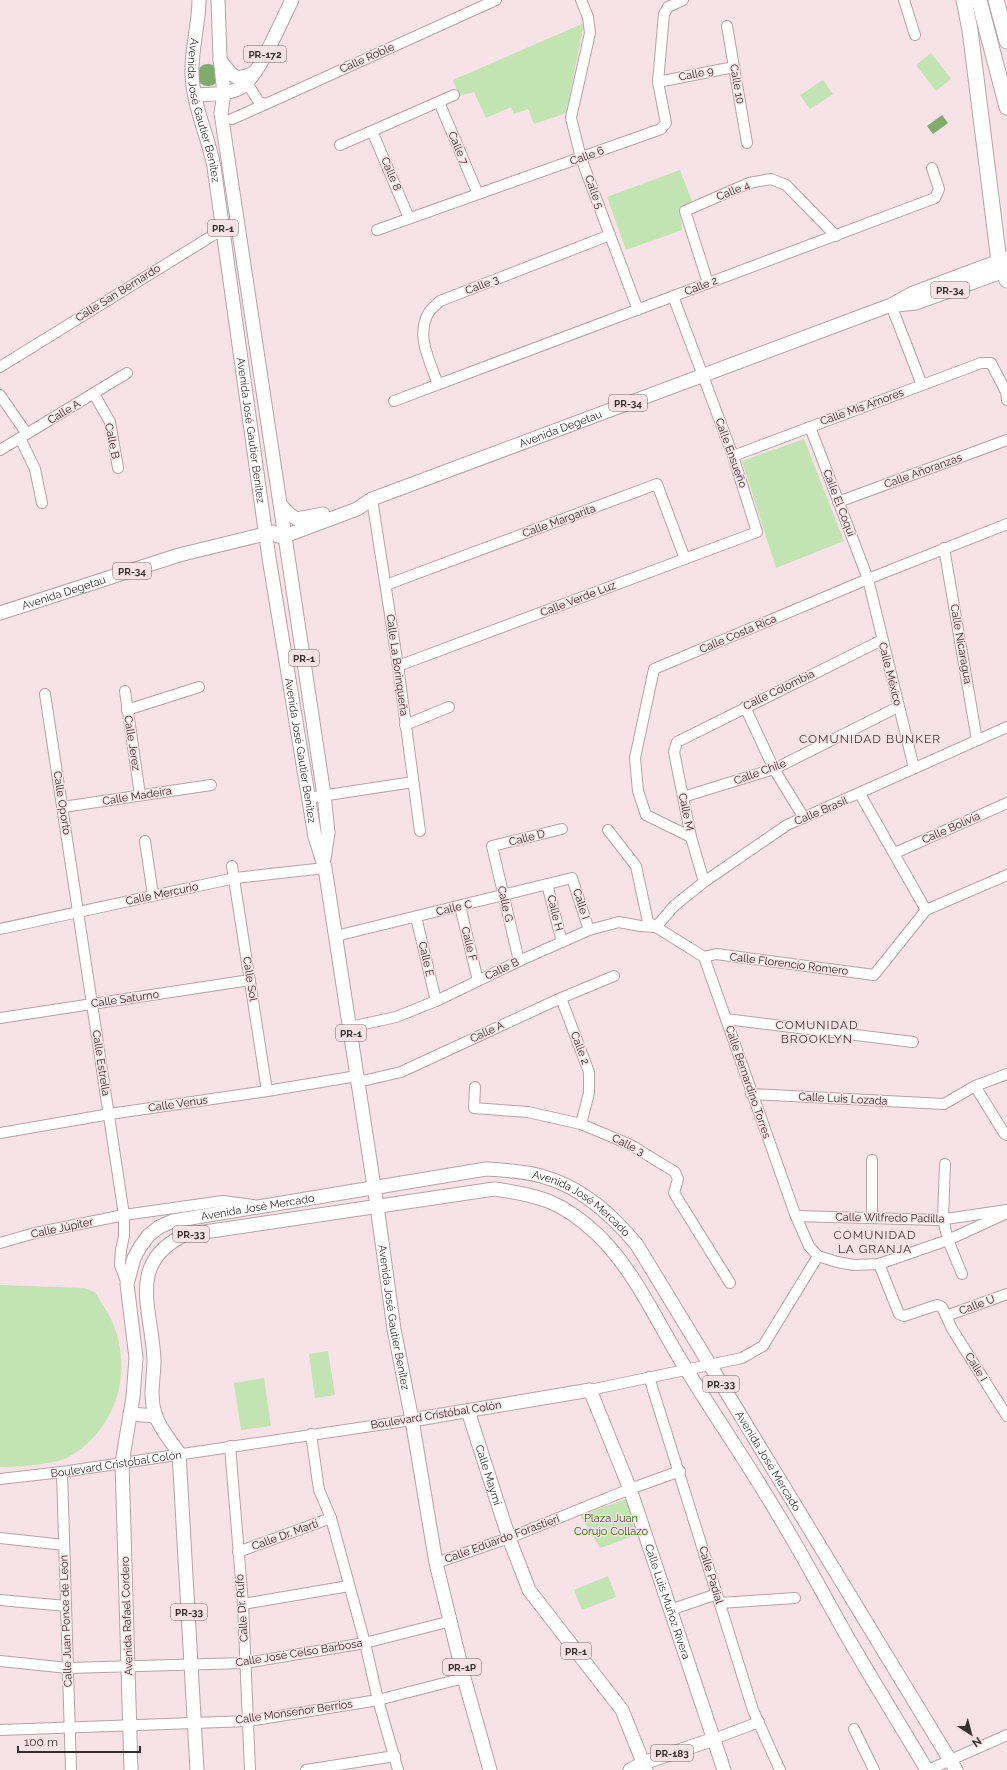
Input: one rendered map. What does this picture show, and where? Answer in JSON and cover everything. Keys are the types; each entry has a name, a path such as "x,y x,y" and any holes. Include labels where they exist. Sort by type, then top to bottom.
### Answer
{"highway":[{"path":"964,0 970,30 1004,268"},
{"path":"979,0 1007,107"},
{"path":"996,0 1007,41"}],"main road":[{"name":"Avenida José Gautier Benítez","path":"199,0 199,13 192,66 194,95 210,146 266,535 308,798 315,837 325,864 377,1206 394,1329 412,1420 436,1563 464,1678 490,1770"},
{"name":"Avenida José Gautier Benítez","path":"218,0 220,60 224,93 221,112 324,795 328,833 325,864"},
{"name":"PR-172","path":"194,95 224,93 241,88 247,83 255,72 292,0"},
{"path":"220,60 232,75 238,78 244,78 255,72"},
{"name":"Avenida Degetau","path":"0,613 179,555 284,532 357,508 369,501 891,305 916,302 1004,268"},
{"name":"Avenida Degetau","path":"284,532 323,514 356,502 369,501"},
{"path":"281,505 292,517 297,519 323,514"},
{"name":"Avenida José Mercado","path":"122,1463 130,1414 136,1358 127,1284 134,1258 140,1247 148,1236 159,1227 173,1220 486,1169 521,1172 543,1176 578,1191 603,1209 622,1227 637,1245 953,1765"},
{"name":"Avenida José Mercado","path":"179,1454 156,1416 151,1399 154,1359 146,1277 153,1259 170,1242 184,1235 494,1189 529,1194 551,1201 573,1213 598,1235 616,1255 634,1281 687,1370 780,1517 850,1640 928,1770"},
{"name":"Boulevard Cristóbal Colón","path":"412,1420 590,1390"},
{"name":"Calle Luis Muñoz Rivera","path":"590,1390 630,1489 724,1770"},
{"name":"Calle Maymí","path":"468,1410 509,1538"},
{"path":"130,1414 156,1416"},
{"name":"PR-33","path":"179,1454 197,1770"},
{"name":"Avenida Rafael Cordero","path":"122,1463 131,1770"},
{"name":"PR-1","path":"509,1538 529,1590 622,1710 644,1766"},
{"name":"PR-183","path":"630,1770 714,1739"}],"street":[{"name":"Calle Roble","path":"232,119 496,0"},
{"name":"Calle 5","path":"581,0 588,17 590,33 571,118 581,158 638,310"},
{"name":"Calle 6","path":"377,230 662,129 666,123 658,82 664,14 668,7 683,0"},
{"path":"904,0 915,36"},
{"name":"Calle 10","path":"726,26 747,142"},
{"name":"Calle 9","path":"658,82 734,67"},
{"path":"247,83 259,102 266,104"},
{"path":"340,145 454,95"},
{"name":"Calle 7","path":"439,102 478,194"},
{"name":"Calle 8","path":"372,131 409,218"},
{"name":"Calle 2","path":"394,401 935,198 939,189 932,168"},
{"name":"Calle 4","path":"708,283 685,211 749,183 771,179 786,185 836,236"},
{"name":"Calle San Bernardo","path":"0,367 223,229 238,226"},
{"name":"Calle 3","path":"438,384 426,352 422,329 429,312 440,301 610,235"},
{"name":"Calle Ensueño","path":"673,296 733,456 757,532"},
{"path":"891,305 922,385"},
{"name":"Calle Mis Amores","path":"733,456 981,363 991,363 1006,392 1007,400"},
{"name":"Calle A","path":"0,450 127,373"},
{"name":"Calle B","path":"94,394 110,422 118,468"},
{"path":"0,395 23,436 35,469 42,503"},
{"name":"Calle El Coquí","path":"810,427 868,579"},
{"name":"Calle Añoranzas","path":"838,502 1007,440"},
{"name":"Calle Margarita","path":"386,585 657,484 685,559"},
{"name":"Calle La Borinqueña","path":"369,501 386,585 420,831"},
{"name":"Calle Costa Rica","path":"691,837 646,815 638,791 635,758 654,669 868,579 1007,524"},
{"name":"Calle Verde Luz","path":"398,666 757,532"},
{"name":"Calle Nicaragua","path":"944,548 977,740"},
{"name":"Calle México","path":"868,579 914,768"},
{"name":"Calle Colombia","path":"677,742 744,707 882,640"},
{"path":"127,710 199,687"},
{"name":"Calle Jerez","path":"125,691 140,795"},
{"name":"Calle Oporto","path":"45,694 78,911"},
{"path":"405,725 449,707"},
{"path":"744,707 774,769 804,818"},
{"name":"Calle Chile","path":"683,797 774,769 898,707"},
{"name":"Calle Brasil","path":"656,927 674,906 704,882 786,825 860,794 914,768 1007,727"},
{"name":"Calle M","path":"677,742 674,752 691,837 704,882"},
{"path":"308,798 413,782"},
{"name":"Calle Madeira","path":"63,808 211,785"},
{"path":"860,794 895,853 926,910 1007,875"},
{"name":"Calle Bolivia","path":"895,853 1007,803"},
{"name":"Calle D","path":"492,846 562,829"},
{"path":"608,830 636,866 648,922 704,957"},
{"path":"145,841 153,895"},
{"name":"Calle G","path":"492,846 519,961"},
{"name":"Calle Mercurio","path":"0,929 235,878 325,864"},
{"name":"Calle Sol","path":"232,866 267,1091"},
{"name":"Calle C","path":"336,936 504,896 572,878"},
{"name":"Calle I","path":"572,878 590,930"},
{"name":"Calle H","path":"547,884 562,942"},
{"name":"Calle F","path":"460,906 478,981"},
{"name":"Calle Florencio Romero","path":"704,957 716,954 874,975 926,910"},
{"name":"Calle Estrella","path":"78,911 110,1114 124,1215 124,1236 120,1265 127,1284"},
{"name":"Calle E","path":"416,917 436,1001"},
{"name":"Calle B","path":"350,1027 396,1017 436,1001 519,961 590,930 620,922 656,927"},
{"name":"Calle Bernardino Torres","path":"704,957 751,1094 796,1216 809,1246 818,1256"},
{"name":"Calle A","path":"358,1079 401,1072 561,998 614,976"},
{"name":"Calle Saturno","path":"0,1018 250,980"},
{"name":"Calle 2","path":"561,998 589,1072 589,1093 581,1124"},
{"path":"726,1019 914,1042"},
{"name":"Calle Luis Lozada","path":"751,1094 944,1104 975,1086 1007,1074"},
{"name":"Calle Venus","path":"0,1133 110,1114 358,1079"},
{"path":"975,1086 1004,1133 1007,1135"},
{"name":"Calle 3","path":"475,1087 474,1108 528,1112 581,1124 631,1144 675,1172 678,1179 674,1193 730,1283"},
{"path":"872,1160 872,1218"},
{"path":"945,1164 943,1219 948,1240 962,1274"},
{"name":"Calle Júpiter","path":"0,1243 35,1232 124,1215 223,1201 259,1206"},
{"path":"818,1256 854,1265 879,1264 948,1240 1007,1211"},
{"name":"Calle Wilfredo Padilla","path":"796,1216 943,1219 1007,1211"},
{"name":"Boulevard Cristóbal Colón","path":"590,1390 649,1377 711,1366 742,1358 762,1346 818,1256"},
{"path":"879,1264 899,1314 904,1316 937,1305 942,1307 946,1316"},
{"name":"Calle U","path":"946,1316 1007,1294"},
{"name":"Calle I","path":"946,1316 952,1329 1007,1416"},
{"name":"Calle Padial","path":"649,1377 680,1471 718,1599 759,1722 780,1770"},
{"name":"Boulevard Cristóbal Colón","path":"0,1479 62,1472 412,1420"},
{"path":"311,1434 319,1490 331,1518 365,1643 378,1700 398,1770"},
{"name":"Calle Dr. Rufo","path":"230,1446 242,1604 249,1721 250,1770"},
{"name":"Calle Eduardo Forastieri","path":"436,1563 509,1538 630,1489 680,1471"},
{"name":"Calle Juan Ponce de León","path":"62,1472 71,1770"},
{"name":"Calle Dr. Martí","path":"238,1552 331,1518"},
{"path":"0,1538 64,1545"},
{"path":"242,1604 349,1586"},
{"path":"670,1610 718,1599 795,1598"},
{"path":"0,1600 66,1606"},
{"name":"Calle José Celso Barbosa","path":"0,1661 68,1668 245,1663 365,1643 451,1622"},
{"name":"Calle Monseñor Berríos","path":"0,1730 249,1721 378,1700 464,1678"},
{"path":"714,1739 759,1722"},
{"path":"854,1728 874,1770"},
{"path":"928,1770 953,1765 1007,1735"},
{"path":"306,1770 395,1756"}],"green space":[{"path":"584,23 566,113 534,124 528,109 514,114 511,107 486,118 474,92 459,96 453,80"},
{"path":"931,53 951,79 936,91 916,65"},
{"path":"823,80 833,94 810,109 800,95"},
{"path":"680,170 693,204 680,209 682,230 626,250 607,197"},
{"path":"804,439 844,541 776,568 742,461"},
{"path":"0,1285 84,1288 95,1292 115,1329 120,1351 121,1366 117,1397 104,1425 94,1437 82,1448 64,1459 32,1465 0,1467"},
{"path":"328,1351 335,1395 315,1398 309,1354"},
{"path":"264,1378 271,1426 241,1430 234,1383"},
{"name":"Plaza Juan Corujo Collazo","path":"627,1499 639,1534 600,1548 580,1515"},
{"path":"608,1576 616,1597 582,1610 574,1590"}],"shaded area":[{"path":"208,64 212,65 218,71 218,79 212,85 208,86 204,85 198,79 197,75 198,71 204,65"},
{"path":"942,115 948,123 933,134 927,126"}],"district":[{"name":"COMUNIDAD BUNKER","path":"870,739"},
{"name":"COMUNIDAD BROOKLYN","path":"817,1032"},
{"name":"COMUNIDAD LA GRANJA","path":"875,1242"}]}
